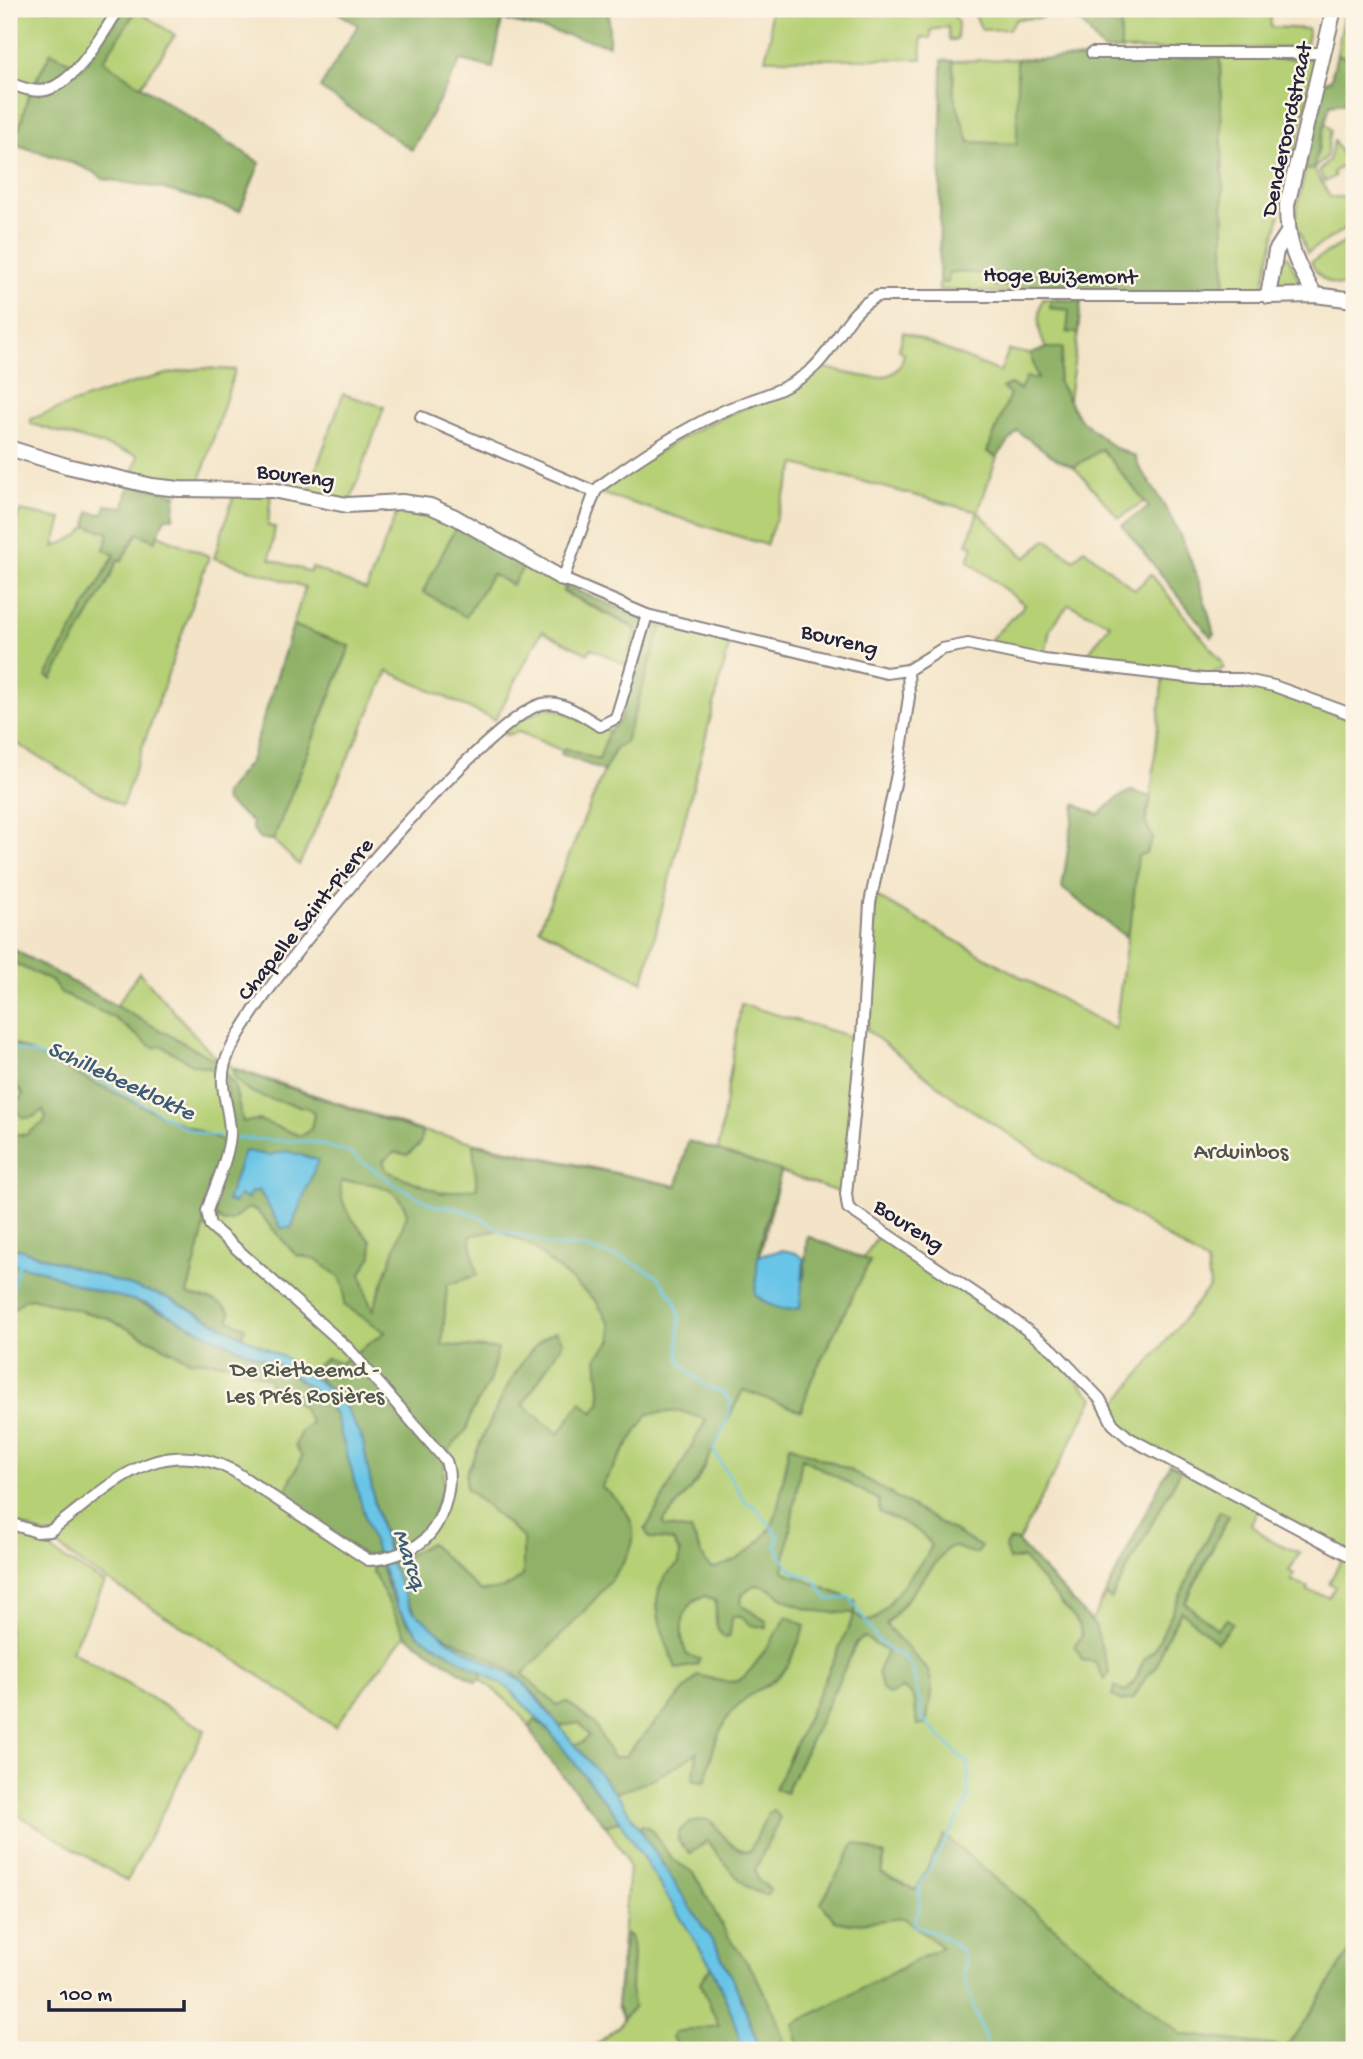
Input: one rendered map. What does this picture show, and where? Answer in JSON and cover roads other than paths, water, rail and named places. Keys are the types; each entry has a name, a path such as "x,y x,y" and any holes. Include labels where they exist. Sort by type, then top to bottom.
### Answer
{"street":[{"path":"9,83 31,90 46,90 58,83 87,55 119,9"},
{"name":"Denderoordstraat","path":"1315,295 1291,249 1287,234 1287,205 1334,9"},
{"path":"1092,53 1324,53"},
{"path":"1268,296 1276,251 1287,234"},
{"name":"Hoge Buizemont","path":"595,492 609,479 706,420 777,393 799,380 826,356 856,310 870,299 888,293 1144,298 1315,295 1354,300"},
{"path":"421,417 595,492 563,579"},
{"name":"Boureng","path":"9,448 67,466 152,486 272,490 347,505 402,502 430,506 455,517 563,579 647,615 886,673 908,670 909,697 898,768 870,902 860,1061 846,1194 848,1208 1007,1315 1053,1350 1100,1399 1113,1424 1129,1438 1354,1558"},
{"name":"Chapelle Saint-Pierre","path":"9,1523 37,1532 50,1531 120,1475 145,1464 198,1458 222,1465 252,1481 347,1549 372,1560 417,1546 430,1535 448,1490 450,1476 446,1461 349,1349 210,1225 207,1212 230,1132 224,1067 247,1023 310,936 435,794 490,740 528,710 543,703 562,705 600,726 612,722 647,615"},
{"path":"908,670 942,649 968,644 1044,660 1203,678 1241,679 1274,686 1354,715"}],"water":[{"path":"244,1151 269,1155 287,1151 318,1160 291,1228 281,1228 259,1190 250,1193 247,1199 239,1195 234,1203 227,1201"},
{"path":"9,1246 168,1298 291,1361 333,1392 346,1408 363,1441 374,1501 392,1566 411,1609 448,1640 522,1681 621,1800 718,1950 739,1993 760,2050 743,2050 730,2009 711,1966 615,1814 549,1731 509,1689 419,1635 398,1608 370,1534 335,1414 322,1397 283,1367 208,1335 148,1304 89,1289 40,1270 9,1263"},
{"path":"783,1250 796,1253 804,1259 800,1308 776,1307 755,1294 758,1256"}],"waterway":[{"name":"Schillebeeklokte","path":"9,1048 46,1058 82,1073 184,1127 220,1136"},
{"name":"Schillebeeklokte","path":"235,1138 314,1142 350,1153 391,1182 433,1205 455,1208 480,1217 501,1231 534,1238 550,1246 581,1247 628,1260 657,1276 675,1300 680,1318 680,1362 706,1387 722,1392 731,1401 727,1420 713,1450 746,1503 754,1506 779,1536 776,1545 790,1568 799,1574 813,1577 828,1600 850,1597 879,1642 890,1651 901,1655 912,1666 923,1720 968,1764 968,1800 919,1887 919,1911 914,1921 916,1926 938,1934 962,1950 965,1964 963,1976 989,2050"},
{"path":"9,1302 19,1265"}],"park label":[{"name":"Arduinbos","path":"1241,1150"},
{"name":"De Rietbeemd - Les Prés Rosières","path":"305,1381"}],"water label":[{"name":"Marcq","path":"411,1558"}]}
